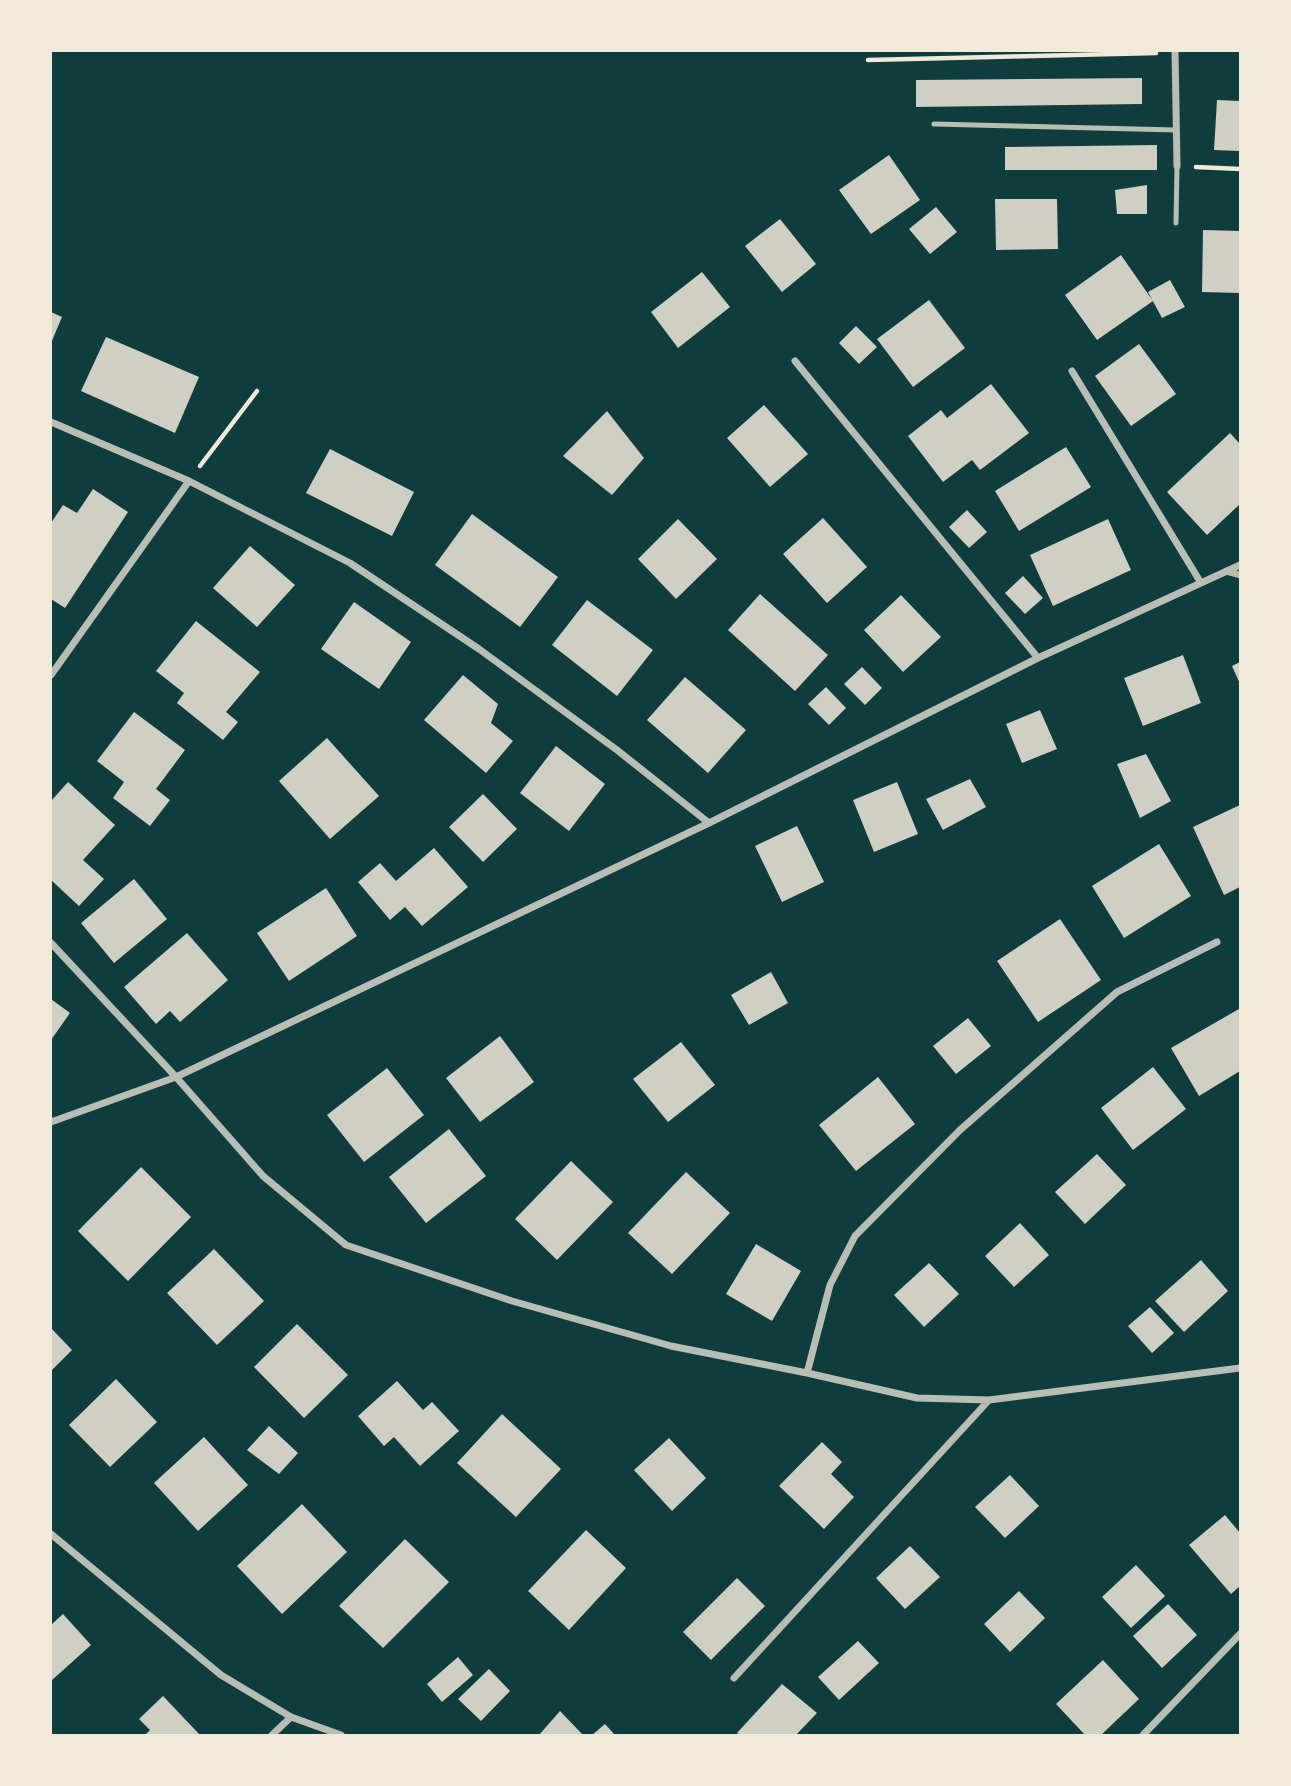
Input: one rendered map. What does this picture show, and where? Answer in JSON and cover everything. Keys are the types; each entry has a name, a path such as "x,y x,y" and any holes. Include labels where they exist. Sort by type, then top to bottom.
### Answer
{"street":[{"path":"1175,52 1177,166"},
{"path":"795,362 1038,658"},
{"path":"1072,371 1201,583"},
{"path":"51,422 189,481 350,563 479,649 617,750 709,822"},
{"path":"51,675 189,481"},
{"path":"51,1122 176,1077 709,822 1038,658 1240,565"},
{"path":"1226,571 1240,575"},
{"path":"807,1373 830,1285 855,1236 960,1129 1117,992 1217,942"},
{"path":"51,943 176,1077 263,1176 346,1245 512,1301 671,1346 917,1398 989,1400 1240,1368"},
{"path":"733,1678 989,1400"},
{"path":"51,1534 221,1675 291,1717 341,1735"},
{"path":"1143,1735 1240,1634"},
{"path":"272,1735 291,1717"}],"lane":[{"path":"934,124 1176,130"},
{"path":"1176,223 1177,166"}],"path":[{"path":"868,60 1175,52"},
{"path":"1177,166 1240,169"},
{"path":"212,450 257,391"}],"building":[{"path":"1142,78 1142,104 916,107 916,80"},
{"path":"1217,100 1240,101 1240,151 1214,150"},
{"path":"1157,145 1157,170 1005,170 1005,147"},
{"path":"889,155 920,200 871,234 839,190"},
{"path":"1147,185 1147,214 1117,214 1115,190"},
{"path":"995,199 1057,199 1058,249 996,250"},
{"path":"936,207 957,232 930,254 909,229"},
{"path":"780,219 816,264 782,292 745,246"},
{"path":"1203,230 1240,231 1240,293 1202,292"},
{"path":"1121,255 1153,301 1097,340 1065,295"},
{"path":"702,272 730,307 678,348 651,312"},
{"path":"1170,280 1185,307 1162,318 1148,292"},
{"path":"929,300 965,348 913,387 877,339"},
{"path":"51,312 62,317 51,343"},
{"path":"856,326 877,347 859,364 839,343"},
{"path":"106,337 199,377 175,433 81,391"},
{"path":"1139,344 1176,394 1131,426 1095,376"},
{"path":"991,384 1029,433 980,470 972,460 943,482 908,436 941,410 947,418"},
{"path":"764,405 808,454 770,487 727,438"},
{"path":"607,411 644,458 612,495 563,456"},
{"path":"1230,433 1240,444 1240,504 1207,535 1167,492"},
{"path":"1066,447 1091,487 1019,531 995,491"},
{"path":"330,449 414,492 392,536 306,493"},
{"path":"93,489 128,512 65,608 51,599 51,523 63,505 77,513"},
{"path":"967,510 987,532 969,548 949,527"},
{"path":"472,514 558,577 520,627 435,565"},
{"path":"823,518 867,567 827,603 783,554"},
{"path":"678,519 717,559 676,599 638,559"},
{"path":"1108,519 1131,570 1053,606 1030,555"},
{"path":"250,546 295,585 257,627 213,588"},
{"path":"1023,576 1043,598 1025,614 1005,593"},
{"path":"760,594 828,655 795,691 728,630"},
{"path":"901,595 941,637 903,672 864,630"},
{"path":"587,600 653,650 617,696 552,645"},
{"path":"354,602 411,642 379,689 321,649"},
{"path":"196,621 260,672 226,712 238,722 223,740 177,703 184,693 156,671"},
{"path":"1183,655 1201,703 1143,726 1124,678"},
{"path":"1240,662 1240,684 1232,666"},
{"path":"862,667 882,688 865,705 844,684"},
{"path":"463,675 498,704 491,723 513,741 486,773 424,720"},
{"path":"685,677 746,730 708,773 647,720"},
{"path":"826,687 846,708 829,725 808,704"},
{"path":"1040,710 1057,749 1022,763 1006,724"},
{"path":"134,712 185,750 156,789 170,800 150,826 113,798 124,782 97,761"},
{"path":"327,738 379,796 330,839 279,781"},
{"path":"556,746 605,784 569,831 520,793"},
{"path":"1146,754 1171,801 1140,818 1117,764"},
{"path":"970,779 986,807 943,830 926,799"},
{"path":"68,782 115,825 83,860 104,879 79,906 51,880 51,801"},
{"path":"897,782 918,834 874,852 853,800"},
{"path":"483,794 517,829 483,862 449,827"},
{"path":"1240,805 1240,887 1224,895 1193,827"},
{"path":"797,826 824,882 782,902 755,846"},
{"path":"1159,844 1191,896 1124,938 1092,886"},
{"path":"434,848 468,887 422,926 405,907 390,920 358,882 380,863 396,881"},
{"path":"134,879 167,919 114,963 81,923"},
{"path":"326,888 357,936 289,981 257,933"},
{"path":"1060,919 1101,980 1038,1022 997,961"},
{"path":"187,933 228,980 180,1022 170,1011 156,1024 124,987"},
{"path":"771,972 788,1003 749,1025 731,995"},
{"path":"51,999 70,1013 51,1040"},
{"path":"1239,1009 1240,1071 1199,1096 1171,1048"},
{"path":"968,1018 991,1046 956,1074 933,1046"},
{"path":"500,1036 534,1082 480,1122 446,1078"},
{"path":"681,1042 715,1085 668,1122 633,1079"},
{"path":"1153,1067 1186,1109 1133,1150 1101,1108"},
{"path":"387,1068 424,1115 364,1162 327,1115"},
{"path":"878,1077 915,1124 856,1171 819,1125"},
{"path":"449,1129 486,1176 426,1223 389,1177"},
{"path":"1097,1154 1126,1185 1085,1224 1055,1192"},
{"path":"571,1161 613,1202 557,1260 515,1219"},
{"path":"141,1167 191,1217 128,1281 78,1231"},
{"path":"686,1172 730,1213 672,1274 628,1233"},
{"path":"1020,1223 1049,1255 1014,1287 985,1256"},
{"path":"756,1244 801,1271 772,1321 726,1294"},
{"path":"214,1249 264,1301 217,1345 167,1293"},
{"path":"1201,1260 1228,1291 1184,1332 1155,1301"},
{"path":"929,1263 959,1294 924,1327 894,1295"},
{"path":"1150,1307 1174,1333 1152,1353 1128,1326"},
{"path":"297,1324 348,1375 304,1418 254,1367"},
{"path":"51,1328 72,1350 51,1371"},
{"path":"116,1379 157,1422 110,1467 69,1425"},
{"path":"397,1381 423,1410 432,1402 459,1431 420,1466 394,1437 384,1446 358,1416"},
{"path":"502,1414 561,1469 516,1517 457,1463"},
{"path":"269,1426 298,1453 279,1474 247,1450"},
{"path":"204,1437 248,1485 198,1531 154,1483"},
{"path":"669,1438 706,1478 672,1511 634,1470"},
{"path":"822,1442 842,1462 831,1474 854,1497 824,1529 779,1486"},
{"path":"1010,1475 1039,1506 1005,1538 975,1507"},
{"path":"302,1504 347,1552 282,1614 237,1566"},
{"path":"1225,1515 1240,1533 1240,1586 1231,1594 1189,1545"},
{"path":"586,1530 626,1568 569,1630 528,1591"},
{"path":"405,1539 449,1582 383,1648 339,1606"},
{"path":"910,1546 940,1577 905,1609 876,1578"},
{"path":"1136,1565 1165,1596 1131,1628 1102,1597"},
{"path":"737,1578 765,1606 711,1660 683,1632"},
{"path":"1019,1591 1045,1618 1010,1652 984,1624"},
{"path":"1168,1604 1197,1635 1162,1668 1133,1636"},
{"path":"63,1614 91,1645 51,1681 51,1625"},
{"path":"858,1641 879,1663 839,1700 818,1677"},
{"path":"458,1657 473,1675 442,1702 427,1684"},
{"path":"1103,1660 1139,1699 1101,1735 1085,1735 1056,1704"},
{"path":"489,1669 510,1691 481,1721 458,1699"},
{"path":"782,1684 817,1713 796,1735 737,1733"},
{"path":"163,1696 200,1735 145,1735 150,1730 139,1719"},
{"path":"560,1711 583,1735 539,1735"},
{"path":"605,1724 615,1735 592,1735"}]}
